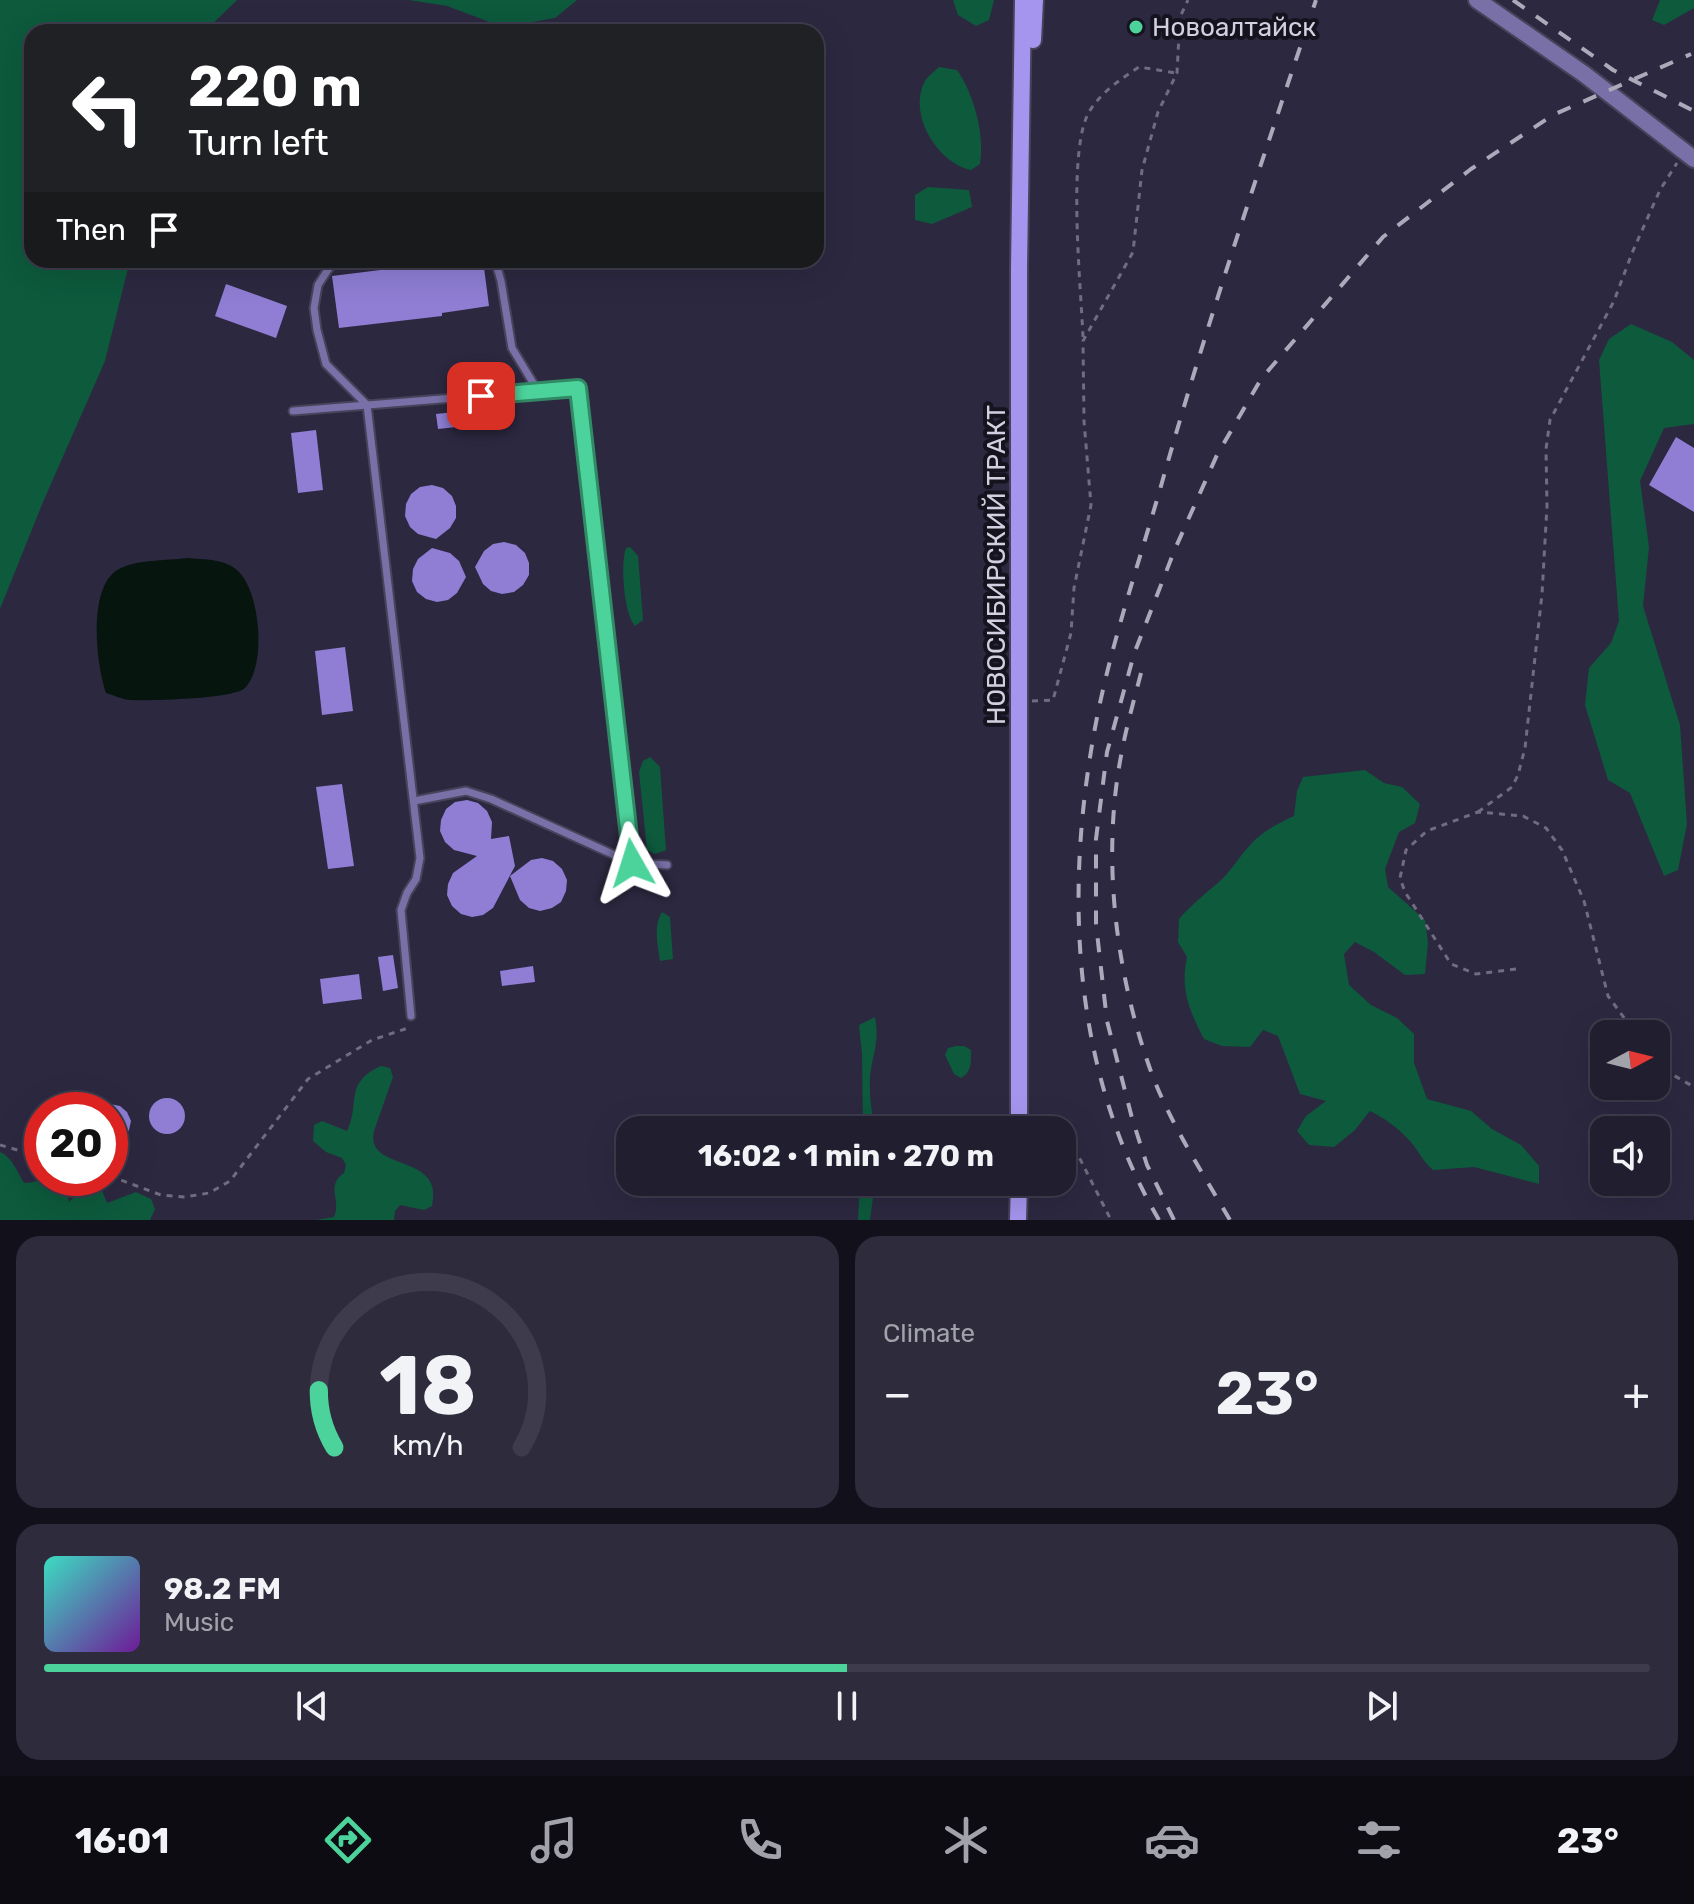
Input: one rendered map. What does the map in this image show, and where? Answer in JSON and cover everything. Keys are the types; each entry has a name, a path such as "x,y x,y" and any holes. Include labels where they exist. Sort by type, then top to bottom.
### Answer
{"main road":[{"name":"НОВОСИБИРСКИЙ ТРАКТ","path":"1019,1116 1019,221 1023,0"},
{"path":"1019,221 1027,167 1035,0"},
{"path":"1018,1220 1019,1196"}],"street":[{"path":"1477,0 1584,74 1689,155"}],"lane":[{"path":"329,268 318,285 314,308 317,330 326,364 367,405 414,801 420,858 416,879 401,910 411,1016"},
{"path":"497,268 512,348 538,391"},
{"path":"293,411 578,388 632,863"},
{"path":"414,801 466,791 491,799 632,863 667,865"}],"path":[{"path":"1083,341 1133,252 1142,170 1158,112 1177,73 1180,17 1188,0"},
{"path":"1021,702 1053,700 1071,633 1074,588 1091,505 1084,421 1077,164 1088,113 1113,84 1139,67 1177,73"},
{"path":"1516,969 1476,974 1451,964 1405,892 1400,878 1406,850 1427,831 1478,812 1512,787 1518,775 1525,748 1542,594 1547,506 1546,449 1550,420 1614,301 1660,190 1689,155"},
{"path":"1478,812 1523,816 1546,828 1562,850 1584,901 1608,996 1626,1020"},
{"path":"128,1183 161,1195 185,1197 209,1193 230,1181 308,1079 372,1040 411,1029 411,1016"},
{"path":"1670,1073 1694,1087"},
{"path":"0,1145 24,1152"},
{"path":"1076,1152 1111,1220"}],"green space":[{"path":"0,0 237,0 212,24 24,24 24,268 128,268 105,361 0,609"},
{"path":"409,0 577,0 555,18 520,24 495,24 447,6"},
{"path":"953,0 994,0 989,20 976,26 958,15"},
{"path":"1660,0 1694,0 1694,8 1664,25 1652,20"},
{"path":"939,67 957,70 973,103 981,153 980,164 971,170 947,158 923,122 920,94 925,81"},
{"path":"928,187 969,190 972,207 932,224 915,220 915,195"},
{"path":"1631,324 1672,342 1694,360 1694,424 1664,428 1640,481 1649,547 1643,606 1680,725 1687,824 1678,870 1664,876 1630,793 1608,780 1585,705 1589,668 1611,643 1619,621 1599,360 1609,339"},
{"path":"630,547 638,556 643,620 635,626 628,611 623,576 624,555 626,548"},
{"path":"650,757 660,767 666,850 655,854 647,850 639,772 643,761"},
{"path":"1365,770 1384,783 1402,787 1420,804 1415,823 1399,832 1385,869 1388,887 1425,920 1428,943 1425,974 1405,975 1355,942 1344,954 1349,985 1371,1005 1397,1018 1414,1034 1414,1063 1427,1099 1471,1111 1492,1129 1521,1145 1539,1166 1539,1184 1474,1167 1433,1170 1404,1135 1370,1111 1354,1131 1334,1147 1309,1145 1297,1131 1306,1116 1326,1101 1300,1094 1278,1036 1263,1030 1250,1047 1222,1046 1204,1039 1194,1018 1185,989 1187,957 1178,942 1179,919 1224,877 1256,839 1294,816 1297,791 1303,777"},
{"path":"662,912 670,917 673,959 660,961 657,929"},
{"path":"875,1017 876,1042 870,1085 873,1116 863,1116 859,1025"},
{"path":"956,1046 971,1050 969,1070 961,1078 954,1074 945,1055 948,1048"},
{"path":"381,1066 390,1068 393,1077 374,1131 374,1144 381,1153 417,1169 427,1177 433,1189 432,1206 424,1210 400,1205 395,1211 394,1220 316,1220 334,1217 336,1183 346,1165 342,1158 326,1152 313,1141 314,1125 322,1121 347,1131 357,1087 362,1079"},
{"path":"0,1152 11,1161 24,1183 24,1196 68,1196 69,1202 75,1196 104,1196 107,1203 136,1192 151,1199 155,1209 150,1220 0,1220"},
{"path":"859,1196 873,1196 870,1220 858,1220"}],"shaded area":[{"path":"187,558 228,564 246,582 258,629 252,677 238,692 208,697 129,700 106,693 99,664 97,626 102,591 109,578 119,569 135,563"}],"building":[{"path":"397,268 484,268 489,306 442,313 442,316 339,328 332,276"},
{"path":"226,284 287,306 276,338 215,316"},
{"path":"501,407 502,422 438,429 436,414"},
{"path":"316,430 323,490 298,493 291,433"},
{"path":"1676,437 1694,448 1694,512 1649,485"},
{"path":"432,485 443,488 452,496 456,506 456,518 450,528 436,539 418,534 405,516 411,494 420,487"},
{"path":"504,542 516,545 525,553 529,575 514,592 502,594 491,591 483,584 475,567 484,551 493,544"},
{"path":"432,548 450,553 459,561 466,577 457,593 448,600 437,602 426,599 417,592 412,581 418,559"},
{"path":"345,647 353,711 322,715 315,651"},
{"path":"342,784 354,866 328,869 316,787"},
{"path":"467,800 478,803 487,811 492,822 491,839 509,836 515,866 493,908 483,915 472,917 461,914 452,906 447,895 453,873 477,856 454,850 445,842 440,831 446,809 455,802"},
{"path":"542,858 553,861 562,869 567,880 561,902 540,911 529,908 520,900 510,876 531,860"},
{"path":"393,955 398,988 383,991 378,957"},
{"path":"533,966 535,982 502,986 500,971"},
{"path":"359,974 362,999 323,1004 320,979"},
{"path":"167,1098 179,1104 185,1116 179,1128 167,1134 155,1128 149,1116 155,1104"}],"railway":[{"path":"1159,1220 1131,1166 1110,1109 1094,1051 1084,992 1079,932 1083,811 1097,717 1122,617 1216,303 1316,0"},
{"path":"1513,0 1613,70 1694,111"},
{"path":"1174,1220 1147,1165 1107,1021 1096,924 1096,839 1107,752 1134,654 1175,549 1217,455 1261,379 1383,237 1471,169 1553,115 1691,54"},
{"path":"1141,673 1115,794 1112,872 1120,950 1127,989 1156,1084 1185,1144 1230,1220"}],"place":[{"name":"Новоалтайск","path":"1136,27"}],"route":[{"path":"481,396 578,388 632,863"}]}
